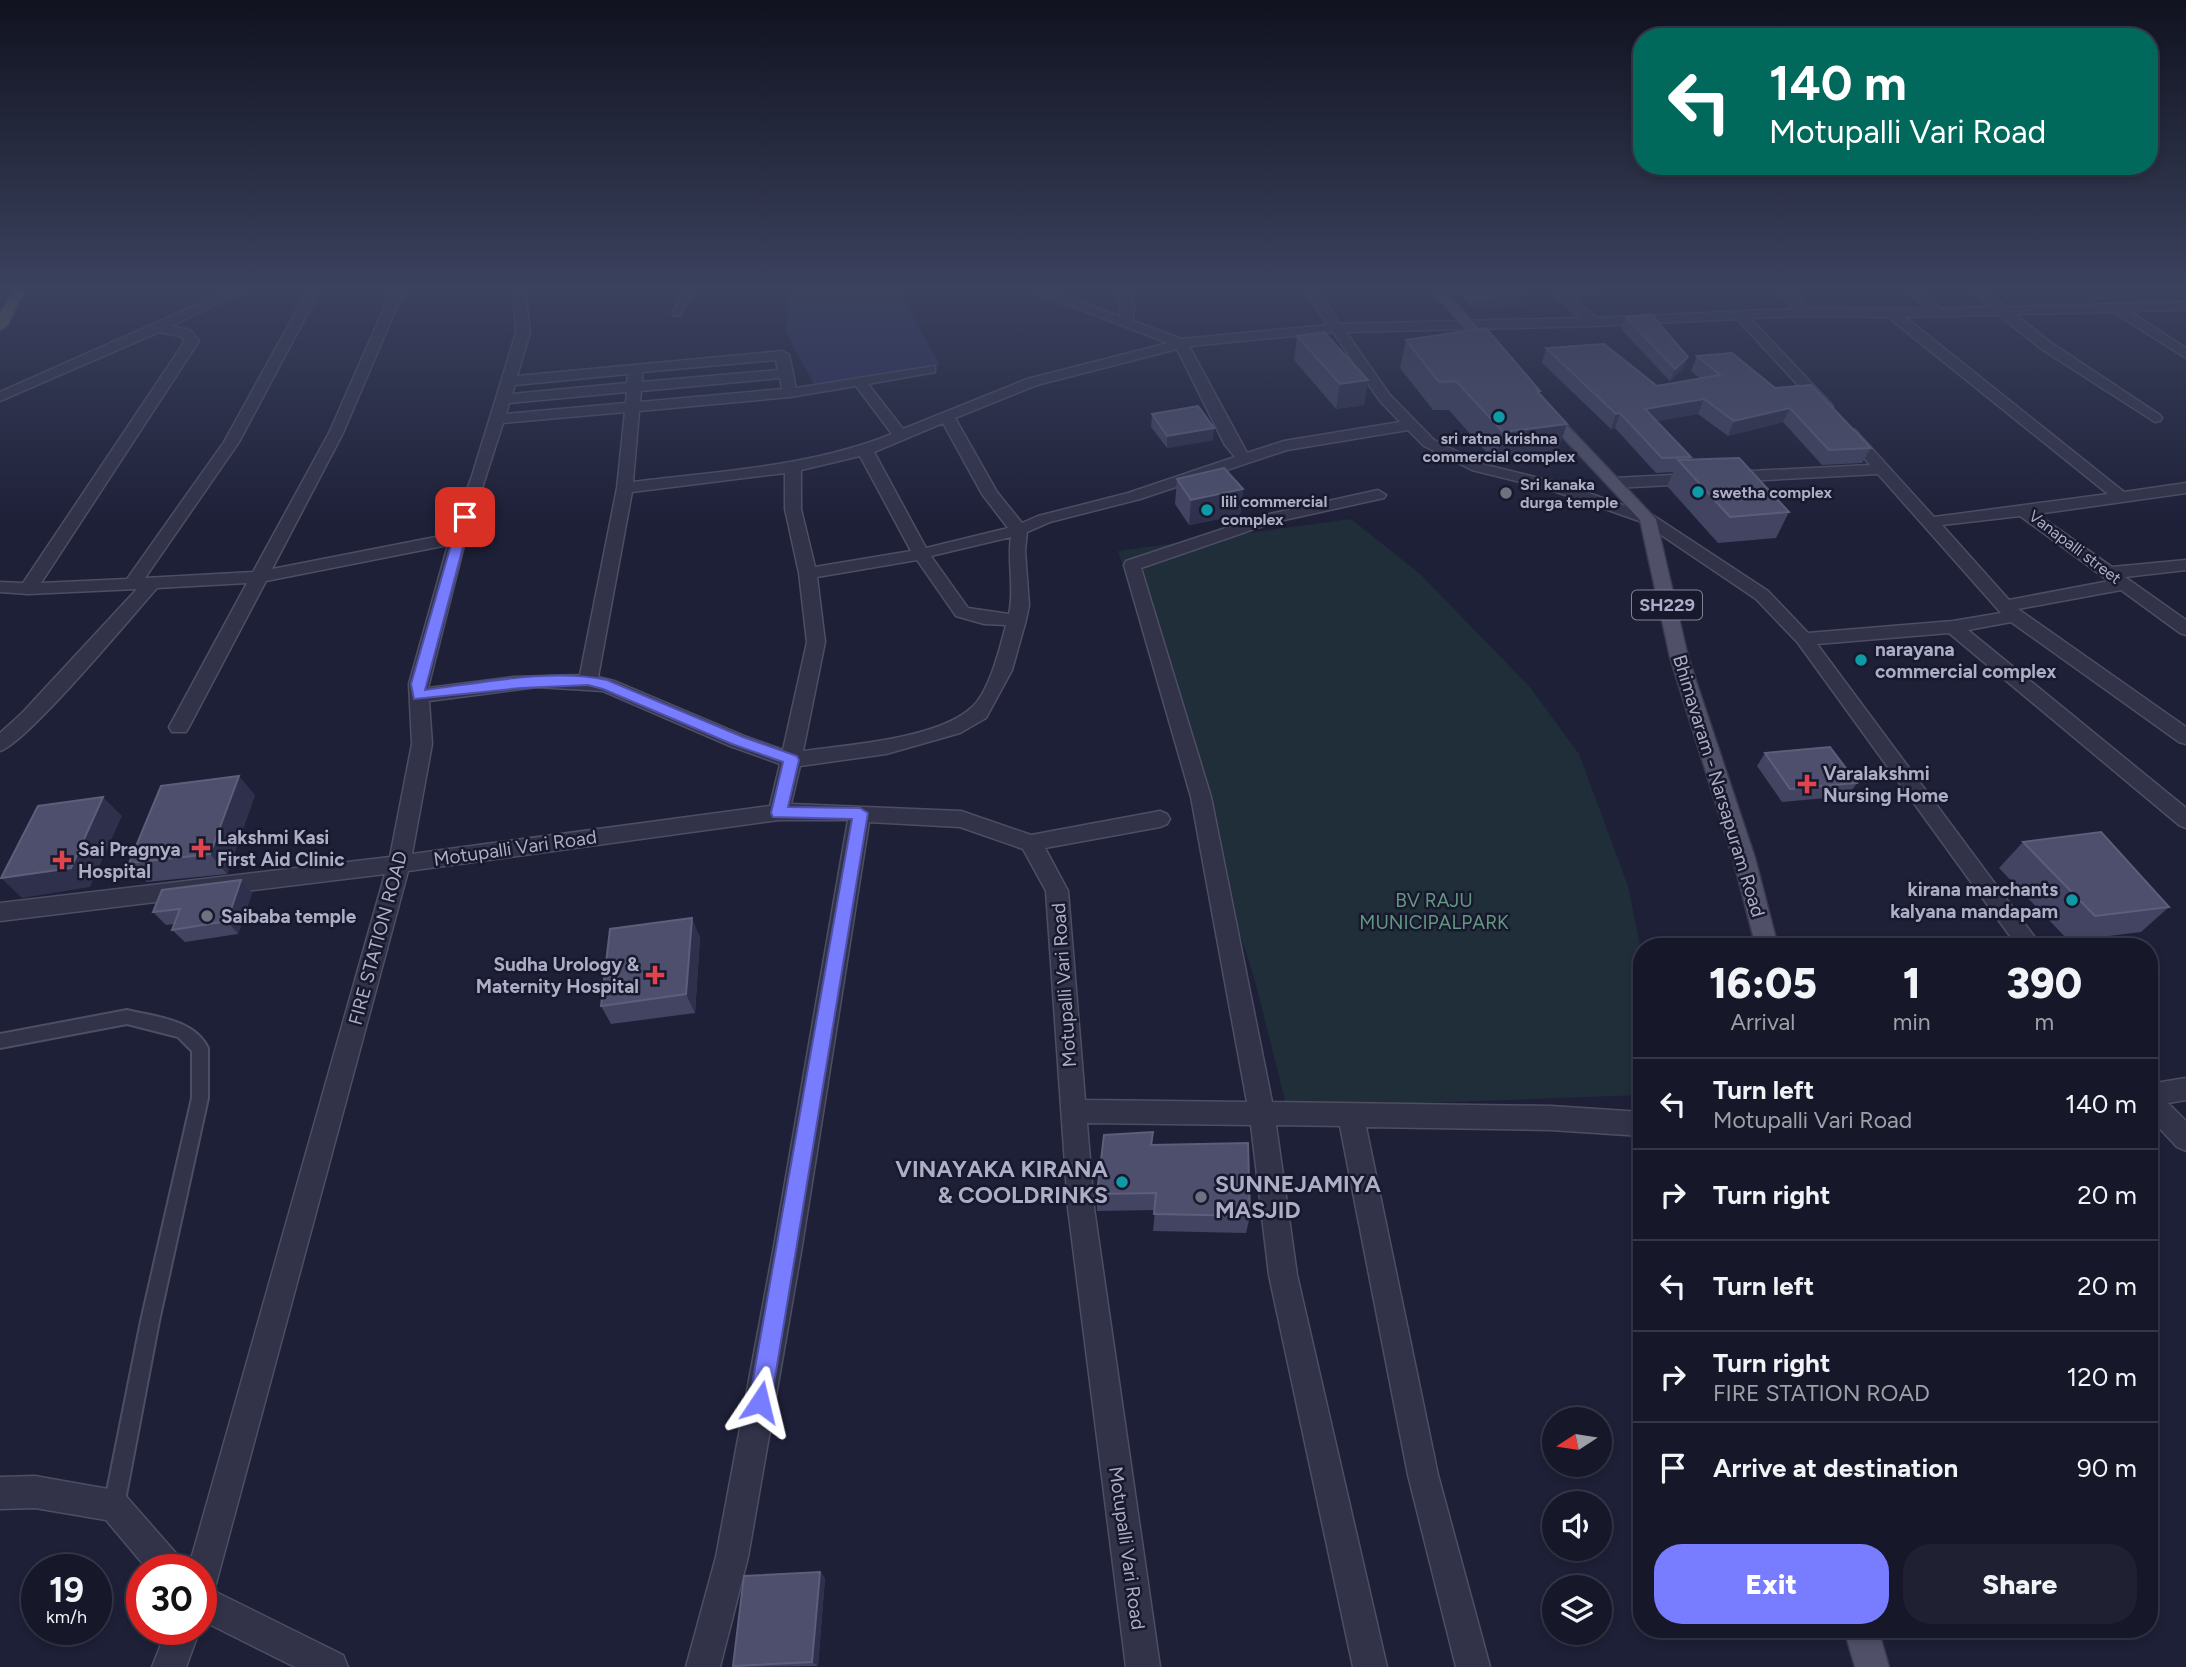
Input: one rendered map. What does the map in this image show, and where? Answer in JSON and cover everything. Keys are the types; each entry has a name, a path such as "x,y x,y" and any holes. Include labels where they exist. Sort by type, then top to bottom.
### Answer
{"main road":[{"path":"1530,393 1648,519"},
{"name":"Bhimavaram - Narsapuram Road","path":"1648,519 1679,657 1744,858 1765,938"},
{"path":"1864,1638 1872,1667"}],"street":[{"path":"0,397 65,368"},
{"path":"28,589 174,368"},
{"path":"0,744 29,718 141,584 231,442 272,368"},
{"path":"179,727 336,433 364,368"},
{"name":"FIRE STATION ROAD","path":"209,1554 399,864 422,744 418,684 458,538 512,368"},
{"path":"508,381 636,368 625,488 588,681"},
{"path":"786,368 790,393"},
{"path":"625,488 793,467 864,450 1032,382 1091,368"},
{"path":"1194,368 1233,445 1243,458"},
{"path":"1363,368 1385,398 1429,443 1477,467 1553,486 1648,519 1762,595 1804,639 2024,938"},
{"path":"1789,368 2009,611 2186,737"},
{"path":"1960,368 2121,497"},
{"path":"2079,368 2155,418"},
{"path":"496,419 790,393 930,369"},
{"path":"502,399 787,373"},
{"path":"859,382 901,436"},
{"path":"419,696 521,683 588,681 607,685 737,741 791,760 886,747 953,729 979,713 1003,670 1020,605 1019,530 990,494 947,416"},
{"path":"808,573 921,554 1019,530 1044,519 1134,496 1243,458 1339,435 1411,425"},
{"path":"864,450 921,554 962,612 984,618 1017,620"},
{"path":"779,813 816,642 808,573 793,509 793,467"},
{"path":"1614,483 1882,469"},
{"name":"Vanapalli street","path":"2023,511 2121,497 2183,492"},
{"path":"1370,1667 1283,1275 1262,1115 1200,797 1132,565 1271,518 1378,495"},
{"path":"1930,522 2023,511"},
{"name":"Vanapalli street","path":"2023,511 2186,629"},
{"path":"0,587 28,589 259,577 458,538"},
{"path":"1804,639 1953,626 2117,578 2186,565"},
{"path":"1953,626 2186,820"},
{"name":"Motupalli Vari Road","path":"0,912 399,864 779,813 860,813 961,819 1031,843 1057,891 1082,1208 1143,1667"},
{"path":"703,1667 732,1557 788,1247 860,813"},
{"path":"1031,843 1160,819"},
{"path":"2158,1096 2186,1089"},
{"path":"2158,1108 2186,1139"},
{"path":"1073,1111 1551,1118 1633,1123"},
{"path":"1351,1116 1423,1475 1473,1667"},
{"path":"0,1493 35,1492 114,1506 156,1554"},
{"path":"217,1610 331,1667"},
{"path":"169,1667 178,1645"}],"lane":[{"path":"0,1041 127,1017 183,1031 200,1048 200,1098 150,1321 114,1506"}],"green space":[{"name":"BV RAJU MUNICIPALPARK","path":"1351,519 1420,574 1529,686 1579,754 1628,886 1638,938 1633,938 1633,1095 1287,1108 1256,984 1118,551"}],"water":[{"path":"805,368 923,368 815,386"}],"building":[{"path":"1325,368 1357,368 1368,380 1340,384"},
{"path":"1428,368 1520,368 1567,424 1503,432 1456,381 1439,382"},
{"path":"1567,368 1634,368 1657,386 1720,375 1711,368 1750,368 1775,388 1811,385 1871,448 1829,450 1790,408 1734,421 1704,399 1645,409 1691,457 1662,458 1620,413 1616,414"},
{"path":"1198,406 1214,428 1167,436 1152,414"},
{"path":"1739,458 1789,512 1730,517 1678,460"},
{"path":"1224,468 1243,489 1191,500 1177,479"},
{"path":"1830,747 1857,783 1790,789 1765,753"},
{"path":"239,776 210,854 129,863 161,786"},
{"path":"103,797 71,868 1,878 38,806"},
{"path":"2101,832 2169,907 2095,916 2023,842"},
{"path":"241,880 227,921 172,930 180,909 153,912 162,890"},
{"path":"692,918 686,994 601,1006 610,929"},
{"path":"1153,1132 1151,1145 1248,1143 1250,1216 1154,1214 1156,1193 1097,1194 1104,1135"},
{"path":"820,1572 812,1662 733,1666 744,1576"}],"place":[{"name":"sri ratna krishna commercial complex","path":"1499,417"},
{"name":"swetha complex","path":"1698,492"},
{"name":"Sri kanaka durga temple","path":"1506,493"},
{"name":"lili commercial complex","path":"1207,510"},
{"name":"narayana commercial complex","path":"1861,660"},
{"name":"Varalakshmi Nursing Home","path":"1807,784"},
{"name":"Lakshmi Kasi First Aid Clinic","path":"201,848"},
{"name":"Sai Pragnya Hospital","path":"62,860"},
{"name":"kirana marchants kalyana mandapam","path":"2072,900"},
{"name":"Saibaba temple","path":"207,916"},
{"name":"Sudha Urology & Maternity Hospital","path":"655,975"},
{"name":"VINAYAKA KIRANA & COOLDRINKS","path":"1122,1182"},
{"name":"SUNNEJAMIYA MASJID","path":"1201,1197"}],"route":[{"path":"465,517 418,684 419,696 521,683 588,681 607,685 737,741 791,760 779,813 860,813 760,1402"}]}
